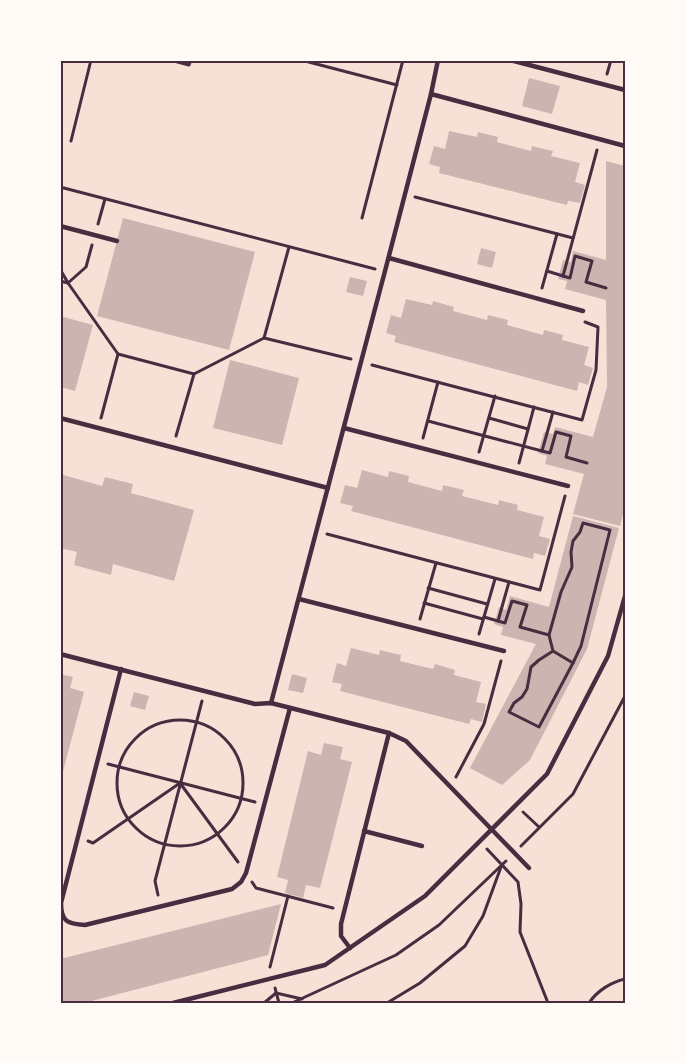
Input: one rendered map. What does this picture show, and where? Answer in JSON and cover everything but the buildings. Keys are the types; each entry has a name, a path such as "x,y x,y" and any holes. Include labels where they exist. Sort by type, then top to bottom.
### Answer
{"lane":[{"path":"271,703 362,362 438,60"},
{"path":"510,60 625,90"},
{"path":"431,94 625,146"},
{"path":"60,226 117,241"},
{"path":"389,258 583,311"},
{"path":"60,418 328,488"},
{"path":"344,428 568,486"},
{"path":"172,1003 325,965 424,896 547,774 608,656 625,596"},
{"path":"298,599 504,651"},
{"path":"60,654 255,704 271,703 389,734 406,741 529,868"},
{"path":"120,669 61,903 61,913 65,921 75,925 86,925 231,889 241,882 246,873 290,708"},
{"path":"350,948 341,936 341,924 389,734"},
{"path":"364,831 422,846"}],"path":[{"path":"71,141 91,60"},
{"path":"170,60 189,65 191,60"},
{"path":"301,60 397,84"},
{"path":"362,218 403,60"},
{"path":"563,276 600,139"},
{"path":"60,187 385,271"},
{"path":"405,194 573,238"},
{"path":"539,299 557,234"},
{"path":"264,338 289,247"},
{"path":"547,271 570,278 575,256 584,258 592,261 586,282 606,288"},
{"path":"60,269 118,354 194,374 264,338 582,420 596,370 598,327 585,323 583,311"},
{"path":"98,428 118,354"},
{"path":"173,447 194,374"},
{"path":"424,432 438,382"},
{"path":"481,447 495,396"},
{"path":"516,472 534,407"},
{"path":"542,451 553,412"},
{"path":"489,418 528,429"},
{"path":"428,421 550,453 556,432 571,436 566,457 587,462"},
{"path":"317,531 540,591 568,486"},
{"path":"553,651 531,668 527,689 509,712 539,727 573,663 581,646 610,530 583,523 573,541 572,567 561,592 549,635 553,651 573,663"},
{"path":"422,610 436,563"},
{"path":"476,645 495,579"},
{"path":"498,621 509,582"},
{"path":"428,588 488,604"},
{"path":"424,603 505,623 512,602 519,603 527,606 520,627 549,635"},
{"path":"451,787 484,724 504,651"},
{"path":"161,906 155,880 204,691"},
{"path":"292,1003 396,955 439,925 573,794 625,696"},
{"path":"181,720 196,722 223,736 233,749 241,765 243,784 241,799 229,823 207,840 193,845 165,844 150,839 128,819 121,806 118,793 119,767 134,739 147,729 163,722 181,720"},
{"path":"97,761 264,804"},
{"path":"78,839 93,843 180,783"},
{"path":"180,783 256,888 344,911"},
{"path":"516,804 539,827"},
{"path":"488,850 518,882 521,904 520,933 548,1003"},
{"path":"387,1003 420,983 465,946 483,916 502,865"},
{"path":"270,965 288,896"},
{"path":"589,1003 594,995 616,981 625,979"},
{"path":"276,991 302,999"},
{"path":"264,1003 276,991"},
{"path":"276,991 279,1003"}]}
